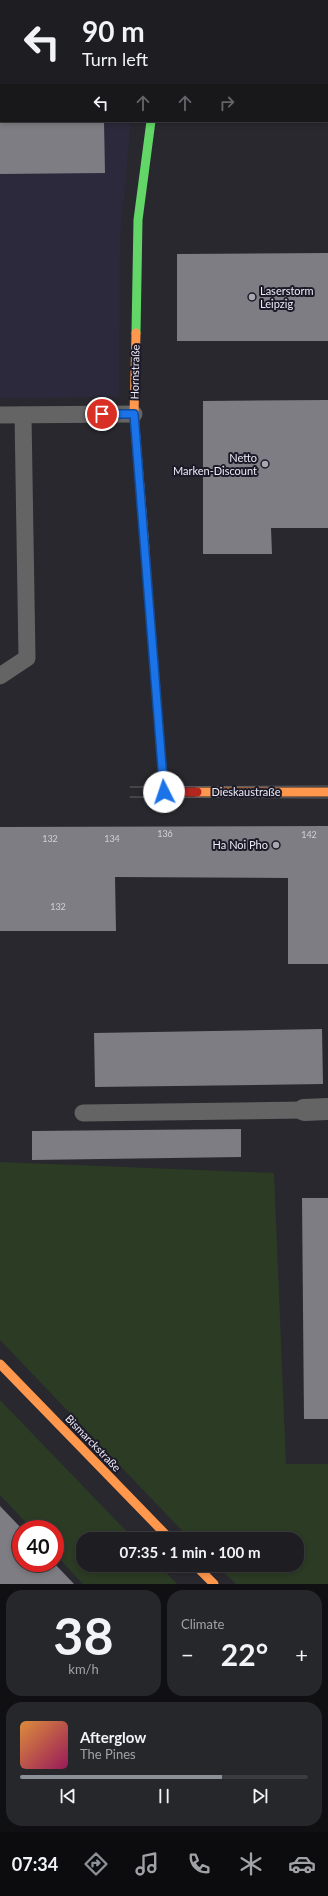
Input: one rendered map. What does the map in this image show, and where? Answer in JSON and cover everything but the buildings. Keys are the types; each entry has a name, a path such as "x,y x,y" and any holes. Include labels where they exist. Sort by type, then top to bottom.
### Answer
{"street":[{"name":"Hornstraße","path":"152,122 138,220 134,414 164,792"},
{"name":"Dieskaustraße","path":"164,792 328,792"},
{"path":"304,1110 328,1109"},
{"name":"Bismarckstraße","path":"0,1364 163,1532"},
{"path":"202,1572 214,1584"}],"lane":[{"path":"0,415 134,414"},
{"path":"0,676 27,658 23,415"},
{"path":"82,1113 304,1110"}],"shaded area":[{"path":"0,122 131,122 120,239 119,397 0,398"}],"green space":[{"path":"0,1162 274,1173 286,1464 328,1464 328,1584 236,1584 223,1572 304,1572 304,1532 183,1532 0,1340"},
{"path":"0,1400 127,1532 76,1532 76,1572 166,1572 177,1584 83,1584 64,1564 64,1520 24,1520 0,1495"}],"tram line":[{"path":"130,787 328,786"},
{"path":"130,797 328,798"}],"traffic: fast":[{"path":"136,333 138,220 151,122"}],"traffic: slow":[{"path":"136,333 134,414 145,549"},
{"path":"197,792 328,792"},
{"path":"0,1364 163,1532"},
{"path":"202,1572 214,1584"}],"traffic: jam":[{"path":"145,549 164,792 197,792"}],"place":[{"name":"Laserstorm Leipzig","path":"252,297"},
{"name":"Netto Marken-Discount","path":"265,464"},
{"name":"Ha Noi Pho","path":"276,845"}],"route":[{"path":"102,414 134,414 164,792"}]}
